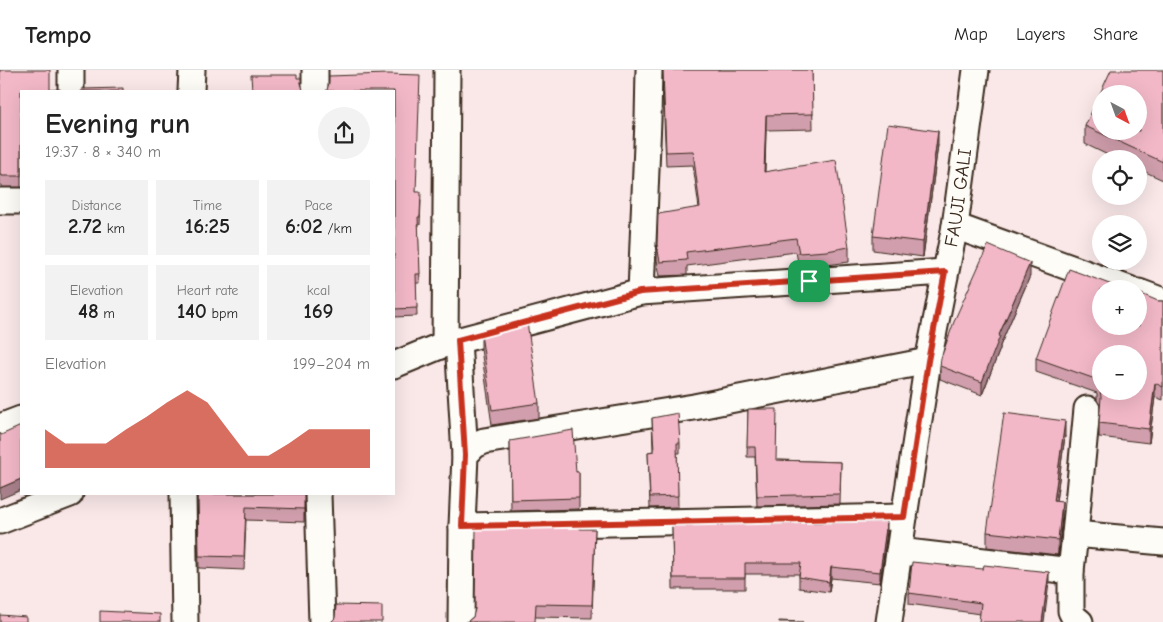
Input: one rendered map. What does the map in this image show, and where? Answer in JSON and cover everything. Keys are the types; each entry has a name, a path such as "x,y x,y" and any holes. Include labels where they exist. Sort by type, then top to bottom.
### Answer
{"street":[{"path":"71,70 71,90"},
{"path":"191,90 192,70"},
{"path":"315,70 315,90"},
{"path":"447,70 452,342 465,455 461,622"},
{"path":"640,292 649,70"},
{"name":"FAUJI GALI","path":"890,622 928,361 955,226 976,70"},
{"path":"0,201 20,201"},
{"path":"955,226 1104,280"},
{"path":"395,365 452,342 640,292 945,272"},
{"path":"1147,295 1163,301"},
{"path":"465,455 474,445 484,441 694,407 928,361"},
{"path":"1080,622 1071,611 1071,571 1088,409"},
{"path":"0,428 20,419"},
{"path":"0,521 67,495"},
{"path":"183,495 186,622"},
{"path":"318,495 322,622"},
{"path":"462,526 904,517"},
{"path":"1075,534 1163,542"},
{"path":"899,551 1071,571"}],"building":[{"path":"0,70 50,70 50,90 20,90 20,176 0,175"},
{"path":"663,70 812,70 813,114 766,115 764,172 836,160 849,247 799,253 796,238 686,252 687,260 660,262 657,245 658,214 700,207 693,151 666,152"},
{"path":"1111,70 1163,70 1163,162 1147,155 1147,150 1137,150 1115,140 1148,140 1148,85 1104,85"},
{"path":"251,75 297,75 297,78 301,78 303,90 252,90"},
{"path":"420,75 416,192 421,192 420,217 418,217 420,274 416,274 417,308 395,309 395,90 327,90 329,76"},
{"path":"123,88 123,90 81,90"},
{"path":"1092,111 1092,129 1085,126"},
{"path":"888,124 938,131 923,242 873,236"},
{"path":"988,245 1030,263 999,335 982,382 940,366 955,319"},
{"path":"1069,269 1099,280 1092,280 1092,335 1147,335 1147,296 1163,301 1163,387 1155,383 1149,429 1099,423 1101,400 1147,400 1147,345 1092,345 1092,378 1036,358"},
{"path":"527,322 539,403 492,410 481,334"},
{"path":"748,409 777,409 776,460 841,462 840,494 757,496 755,447 747,447"},
{"path":"678,413 680,443 677,443 678,496 650,497 648,452 654,451 652,418"},
{"path":"1004,413 1065,421 1054,501 1062,502 1058,540 987,532"},
{"path":"20,426 20,479 0,488 0,433 1,435"},
{"path":"573,430 576,472 579,472 579,498 511,500 510,441"},
{"path":"198,495 304,495 304,509 246,507 244,557 199,556"},
{"path":"887,521 880,572 831,567 829,582 799,577 801,563 745,563 745,578 673,578 672,525"},
{"path":"580,525 580,529 595,529 592,605 536,604 535,622 465,622 473,617 475,609 476,527"},
{"path":"912,562 983,569 984,565 1049,572 1042,622 979,622 981,603 909,593"},
{"path":"336,605 382,606 382,622 331,622 335,618"},
{"path":"100,611 160,614 160,622 100,622"},
{"path":"0,615 26,617 26,622 0,622"}],"route":[{"path":"945,272 928,361 904,517 462,526 465,455 458,340 640,292 809,281 945,272"}]}
